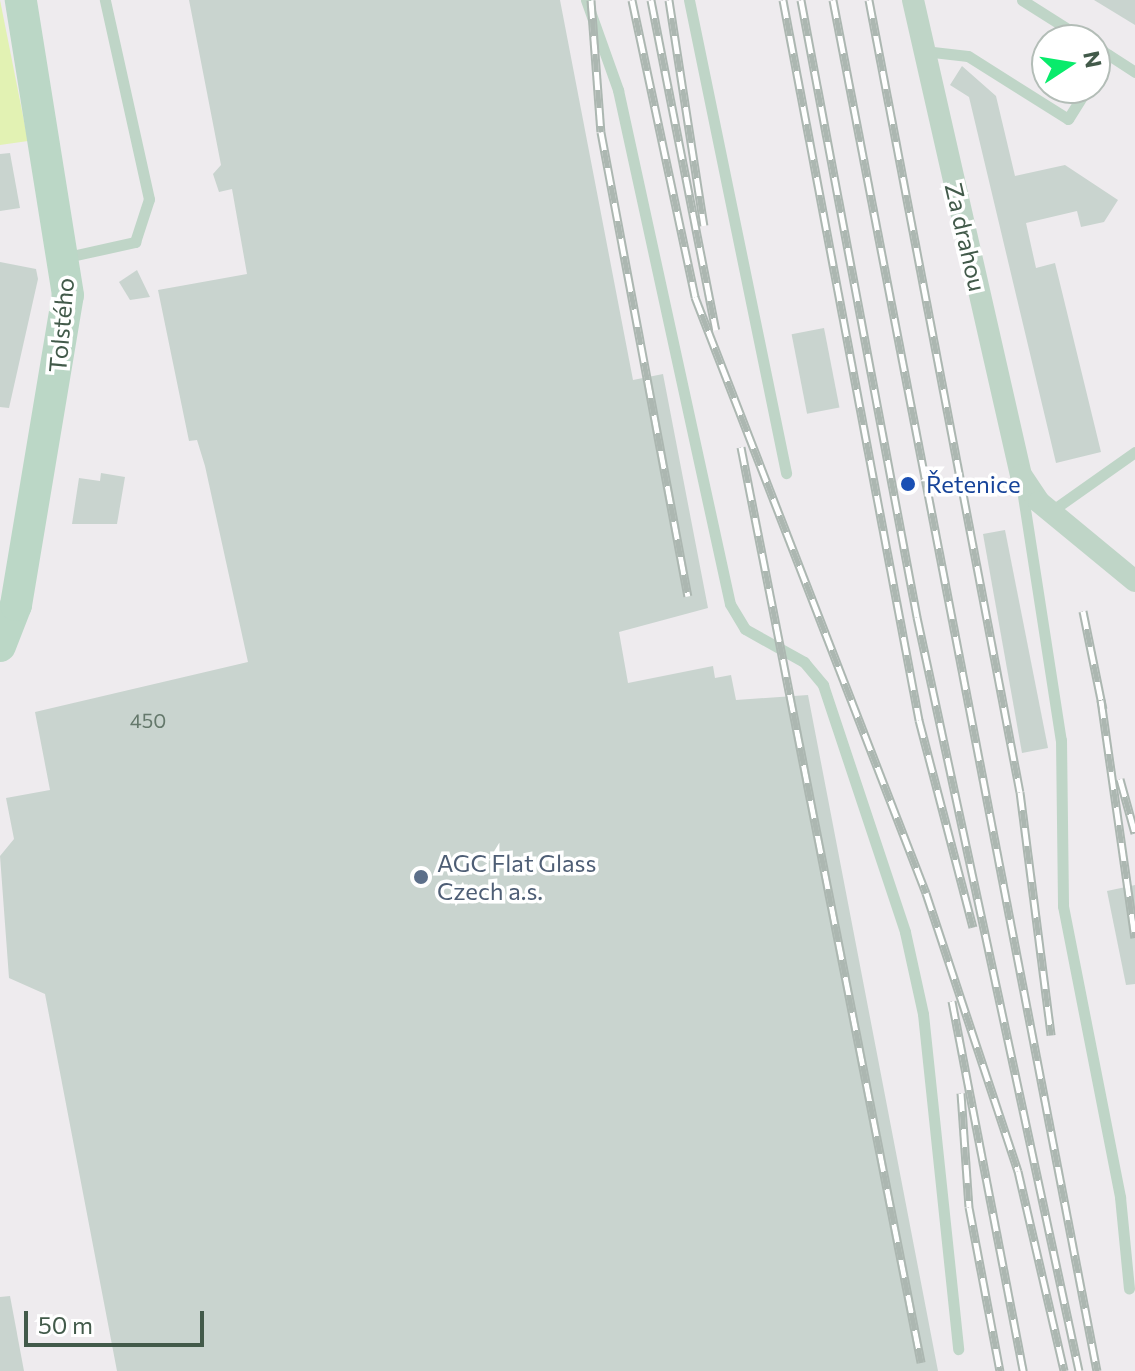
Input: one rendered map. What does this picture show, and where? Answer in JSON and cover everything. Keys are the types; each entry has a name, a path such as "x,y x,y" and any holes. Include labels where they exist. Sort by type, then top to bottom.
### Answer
{"street":[{"name":"Tolstého","path":"0,646 16,605 64,336 66,257 21,0"},
{"name":"Za drahou","path":"913,0 1021,475"},
{"path":"1021,475 1050,512 1135,581"}],"lane":[{"path":"66,257 135,242 149,199 105,0"},
{"path":"586,0 618,90 730,604 745,629 804,662 823,685 905,932 934,1100 958,1349"},
{"path":"689,0 786,473"},
{"path":"1022,0 1060,24"},
{"path":"924,51 968,56 1031,96"},
{"path":"1111,56 1135,72"},
{"path":"1044,104 1068,119 1077,104"},
{"path":"1050,512 1135,452"},
{"path":"1021,475 1061,740 1063,906 1120,1197 1129,1289"}],"green space":[{"path":"0,0 28,141 0,145"}],"building":[{"path":"189,0 560,0 633,380 663,374 708,608 619,632 628,683 713,666 715,678 731,675 736,700 808,695 938,1371 117,1371 45,994 9,978 0,856 14,839 6,798 50,790 35,712 248,662 205,466 197,440 189,441 158,290 247,274 232,189 219,192 213,174 221,165"},
{"path":"1094,0 1135,0 1135,25"},
{"path":"962,66 996,96 1015,176 1065,165 1118,200 1104,222 1081,227 1077,211 1026,223 1036,268 1055,263 1101,452 1056,463 969,97 950,85"},
{"path":"10,153 20,208 0,211 0,154"},
{"path":"0,262 36,269 38,279 9,408 0,407"},
{"path":"137,270 150,297 130,300 119,282"},
{"path":"824,328 839,408 807,414 792,334"},
{"path":"101,473 125,477 117,524 72,524 79,478 100,481"},
{"path":"1005,530 1048,748 1022,753 983,534"},
{"path":"1135,885 1135,984 1126,985 1107,891"},
{"path":"10,1296 24,1371 0,1371 0,1297"}],"railway":[{"path":"591,0 601,132 688,596"},
{"path":"632,0 695,297 926,893 1018,1171 1064,1371"},
{"path":"651,0 716,330"},
{"path":"669,0 704,225"},
{"path":"783,0 919,720 973,927"},
{"path":"801,0 917,617 1079,1371"},
{"path":"833,0 1097,1371"},
{"path":"869,0 1020,792 1051,1035"},
{"path":"741,447 921,1362"},
{"path":"1083,611 1103,709"},
{"path":"1101,700 1135,938"},
{"path":"1120,779 1135,833"},
{"path":"952,1001 1023,1371"},
{"path":"961,1093 969,1207 1000,1371"}],"place":[{"name":"Řetenice","path":"908,484"},
{"name":"AGC Flat Glass Czech a.s.","path":"421,877"}]}
